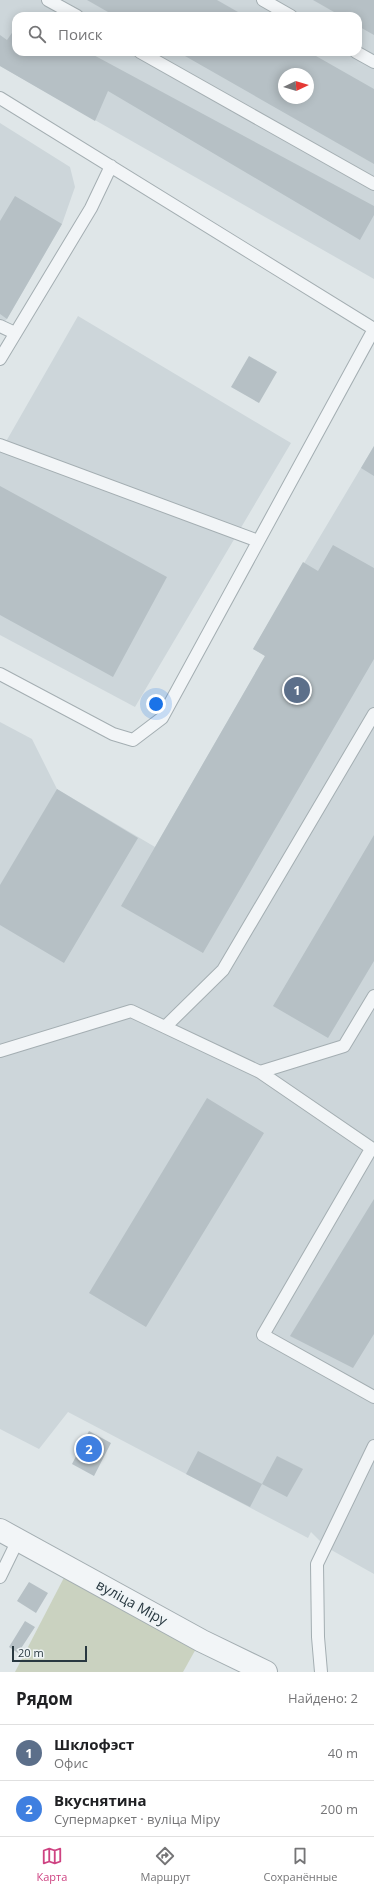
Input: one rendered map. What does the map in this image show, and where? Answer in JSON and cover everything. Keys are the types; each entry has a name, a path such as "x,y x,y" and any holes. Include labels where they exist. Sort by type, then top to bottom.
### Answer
{"street":[{"name":"вуліца Міру","path":"9,1535 202,1641 266,1672"}],"lane":[{"path":"48,0 70,12"},
{"path":"263,0 284,12"},
{"path":"362,55 374,62"},
{"path":"147,56 374,184"},
{"path":"0,98 374,329 162,718 133,740 113,734 0,674"},
{"path":"0,359 91,208 112,166"},
{"path":"0,326 15,333"},
{"path":"0,445 258,541"},
{"path":"165,1027 223,970 374,714"},
{"path":"260,1072 344,1046 374,996"},
{"path":"0,1051 130,1011 260,1072 373,1149 263,1335 374,1397"},
{"path":"321,1672 318,1637 318,1564 374,1446"},
{"path":"0,1578 9,1535"}],"shaded area":[{"path":"0,0 374,0 374,279 0,66"},
{"path":"0,123 70,167 75,187 62,224 7,319 0,326"},
{"path":"78,316 291,443 135,707 0,635 0,452"},
{"path":"374,446 374,1574 326,1547 311,1532 308,1538 68,1412 39,1449 0,1429 0,722 32,739 57,789 155,847 265,656 253,649"}],"green space":[{"path":"69,1568 202,1638 183,1672 15,1672"}],"building":[{"path":"87,0 217,0 238,12 108,12"},
{"path":"313,0 374,0 374,35 362,28 362,12 334,12"},
{"path":"12,33 12,56 95,56 374,206 374,215 360,240 108,91 95,121 0,66 0,35 7,40"},
{"path":"185,56 316,56 374,89 374,164"},
{"path":"15,196 62,224 7,319 0,314 0,221"},
{"path":"249,356 277,372 259,403 231,387"},
{"path":"374,446 374,476 361,468"},
{"path":"0,486 167,577 113,677 0,615"},
{"path":"333,545 374,568 374,659 203,953 121,906 265,656 253,649 303,562 318,571"},
{"path":"57,789 138,838 64,963 0,925 0,885"},
{"path":"374,835 374,961 328,1038 273,1006"},
{"path":"207,1098 264,1133 146,1327 89,1293"},
{"path":"374,1199 374,1334 353,1368 290,1336"},
{"path":"89,1431 111,1443 94,1476 72,1464"},
{"path":"198,1451 262,1484 250,1507 186,1474"},
{"path":"277,1456 303,1469 287,1497 262,1484"},
{"path":"29,1582 48,1593 36,1613 17,1601"},
{"path":"25,1621 35,1627 18,1653 9,1647"}],"place":[{"name":"Шклофэст","path":"297,690"},
{"name":"Вкуснятина","path":"89,1449"}]}
